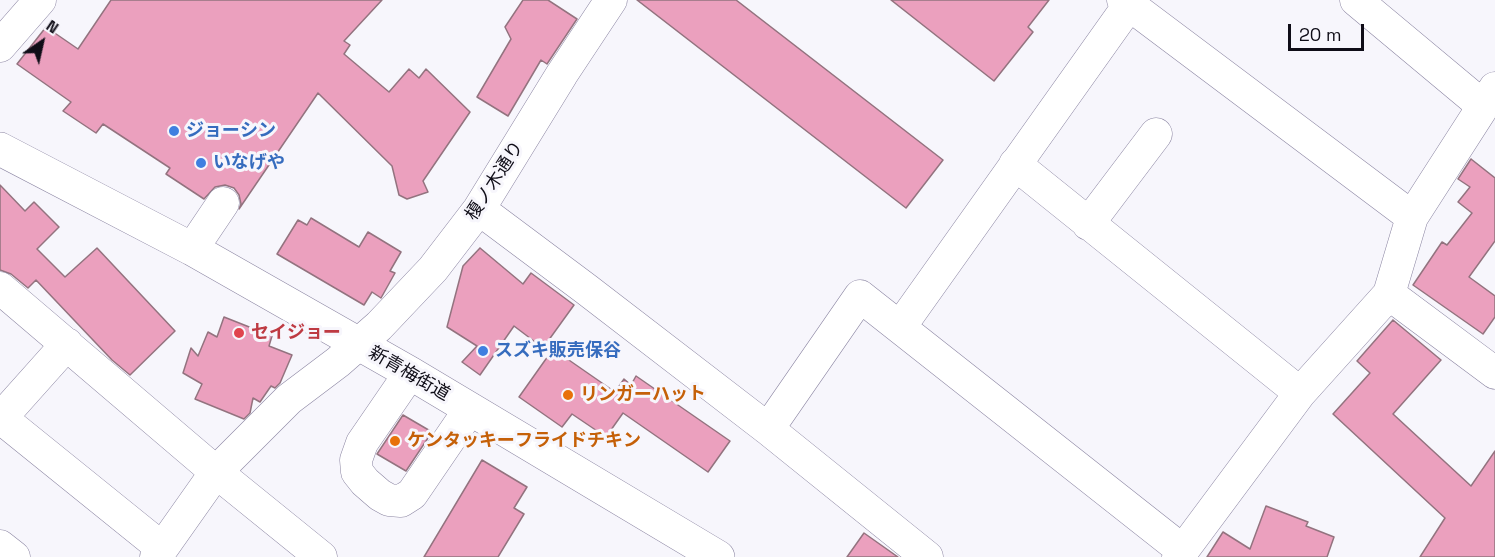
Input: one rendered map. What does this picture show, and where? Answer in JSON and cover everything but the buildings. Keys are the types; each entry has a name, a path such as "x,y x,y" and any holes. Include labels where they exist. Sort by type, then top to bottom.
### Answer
{"main road":[{"name":"新青梅街道","path":"0,149 192,249 357,345 410,373 712,556"}],"street":[{"path":"0,45 40,0"},
{"name":"榎ノ木通り","path":"159,552 216,472 289,399 338,362 379,326 433,269 479,209 611,0"},
{"path":"768,429 860,296 1180,554 1300,393 1389,294 1412,217 1489,97 1356,0"},
{"path":"900,327 1126,2 1412,217"},
{"path":"1088,224 1156,134"},
{"path":"1015,164 1300,393"},
{"path":"192,249 223,203"},
{"path":"479,209 768,429 927,557"},
{"path":"0,288 216,472 321,557"},
{"path":"1389,294 1495,373"},
{"path":"67,344 1,419 159,552"},
{"path":"410,373 363,443 356,460 357,472 365,482 388,500 401,501 412,494 470,409"},
{"path":"0,546 14,557"}],"place":[{"name":"ジョーシン","path":"174,131"},
{"name":"いなげや","path":"201,163"},
{"name":"セイジョー","path":"239,333"},
{"name":"スズキ販売保谷","path":"483,351"},
{"name":"リンガーハット","path":"568,395"},
{"name":"ケンタッキーフライドチキン","path":"395,441"}]}
